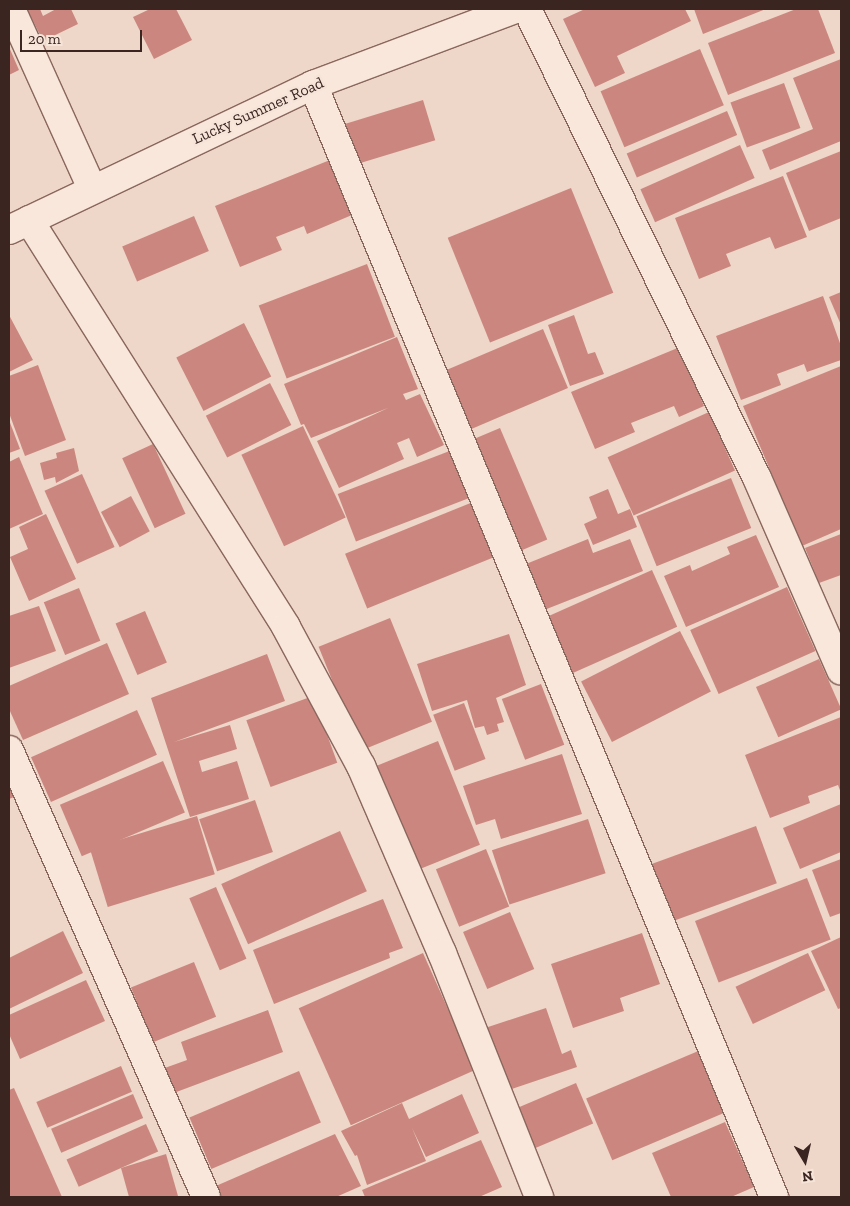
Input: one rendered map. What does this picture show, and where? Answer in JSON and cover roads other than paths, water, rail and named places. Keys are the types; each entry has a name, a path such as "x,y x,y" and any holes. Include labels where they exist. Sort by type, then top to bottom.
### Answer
{"street":[{"path":"11,9 92,188"},
{"name":"Lucky Summer Road","path":"19,225 92,188 313,85 515,9"},
{"path":"527,9 757,478 841,670"},
{"path":"313,85 774,1197"},
{"path":"19,225 286,627 361,766 442,953 539,1197"},
{"path":"9,750 206,1197"}]}
